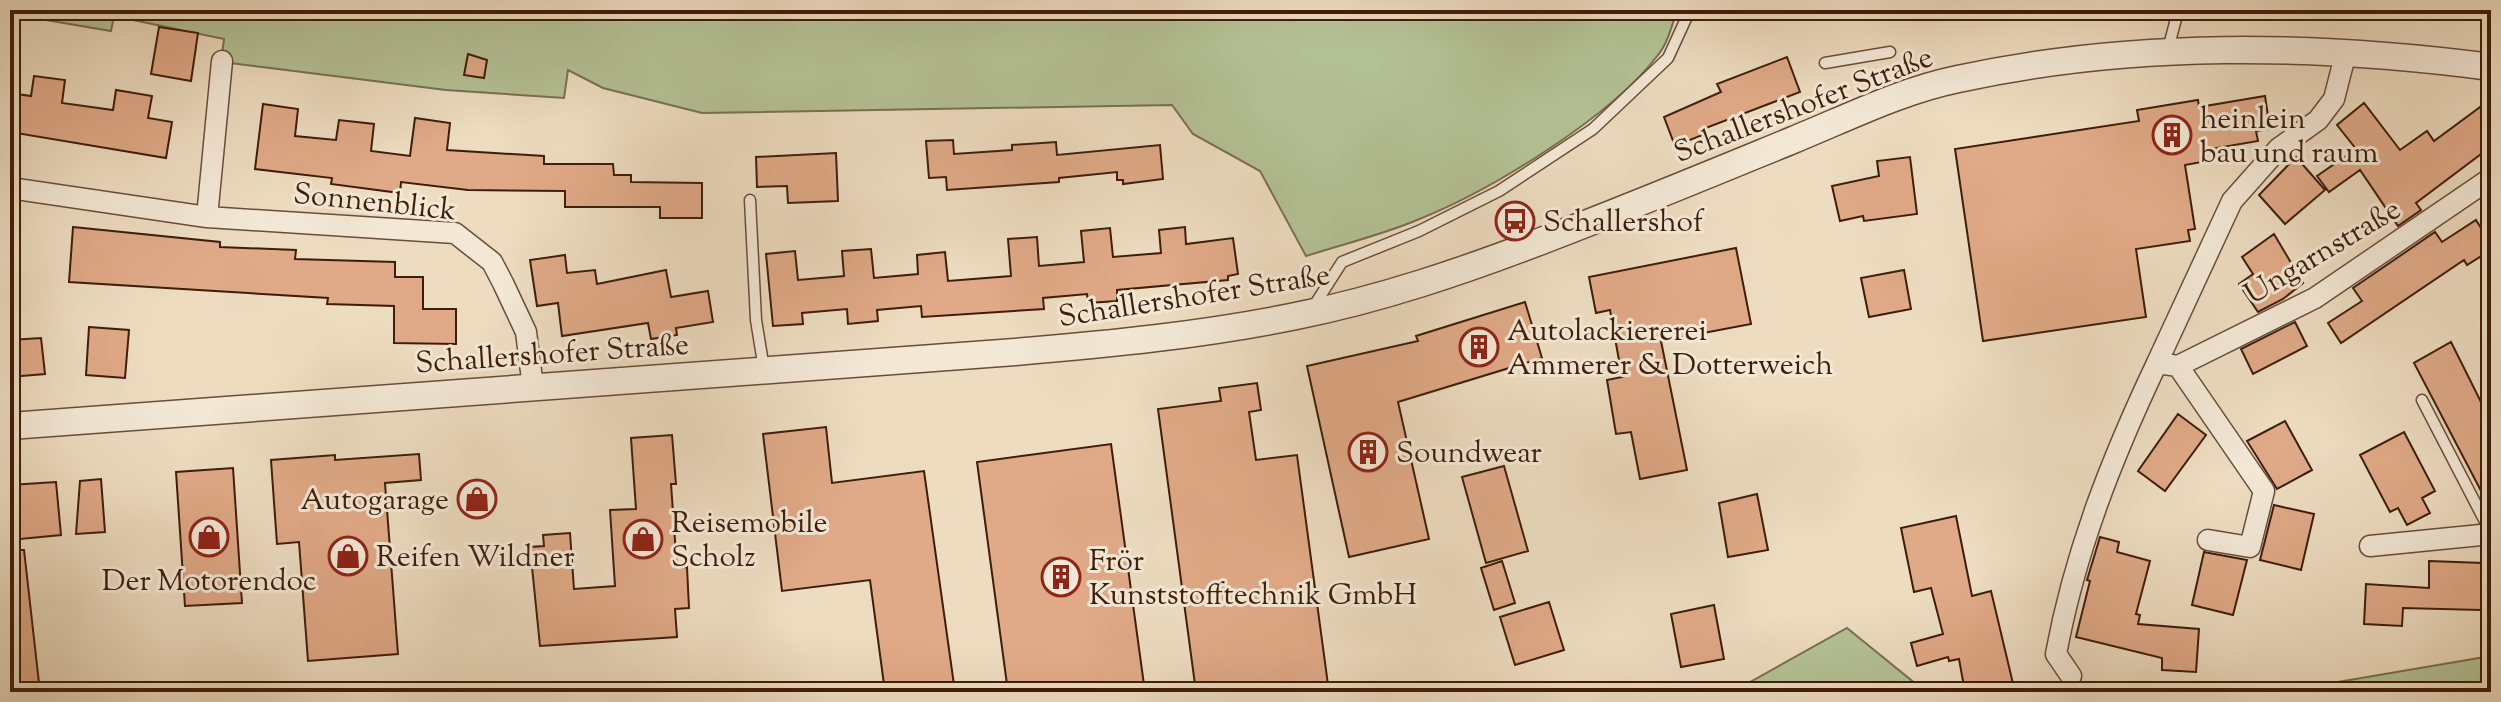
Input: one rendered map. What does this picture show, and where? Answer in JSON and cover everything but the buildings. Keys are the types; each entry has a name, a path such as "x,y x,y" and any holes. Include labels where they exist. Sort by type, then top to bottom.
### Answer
{"street":[{"name":"Schallershofer Straße","path":"10,426 1129,342 1309,314 1398,291 1542,241 1920,89 1999,71 2167,51 2221,48 2346,52 2491,67"},
{"path":"2071,676 2056,654 2078,555 2117,449 2232,201 2279,148 2318,120 2334,99 2346,52"},
{"path":"207,217 222,61"},
{"name":"Ungarnstraße","path":"2178,366 2315,298 2491,178"},
{"name":"Sonnenblick","path":"10,188 207,217 455,233 492,262 503,283 526,332 533,387"},
{"path":"2157,363 2178,366 2264,491 2250,547 2208,540"},
{"path":"2370,546 2491,533"}],"lane":[{"path":"1309,314 1342,262 1419,231 1499,191 1593,129 1668,58 1690,10"},
{"path":"2167,51 2176,19 2174,10"},
{"path":"1825,63 1890,52"},
{"path":"750,200 756,320 764,371"},
{"path":"2422,400 2491,533"}],"green space":[{"path":"10,10 1677,10 1661,50 1637,79 1547,150 1479,191 1417,220 1306,256 1260,171 1193,134 1172,105 702,113 603,88 568,70 564,98 446,90 221,62 224,39 114,16 111,31 10,14"},
{"path":"1847,628 1916,684 1947,692 1706,692 1741,687"},
{"path":"2491,656 2491,692 2279,692"}],"place":[{"name":"heinlein bau und raum","path":"2172,135"},
{"name":"Schallershof","path":"1515,221"},
{"name":"Autolackiererei Ammerer & Dotterweich","path":"1479,347"},
{"name":"Soundwear","path":"1368,452"},
{"name":"Autogarage","path":"477,499"},
{"name":"Der Motorendoc","path":"209,537"},
{"name":"Reisemobile Scholz","path":"643,539"},
{"name":"Reifen Wildner","path":"348,556"},
{"name":"Frör Kunststofftechnik GmbH","path":"1061,577"}]}
